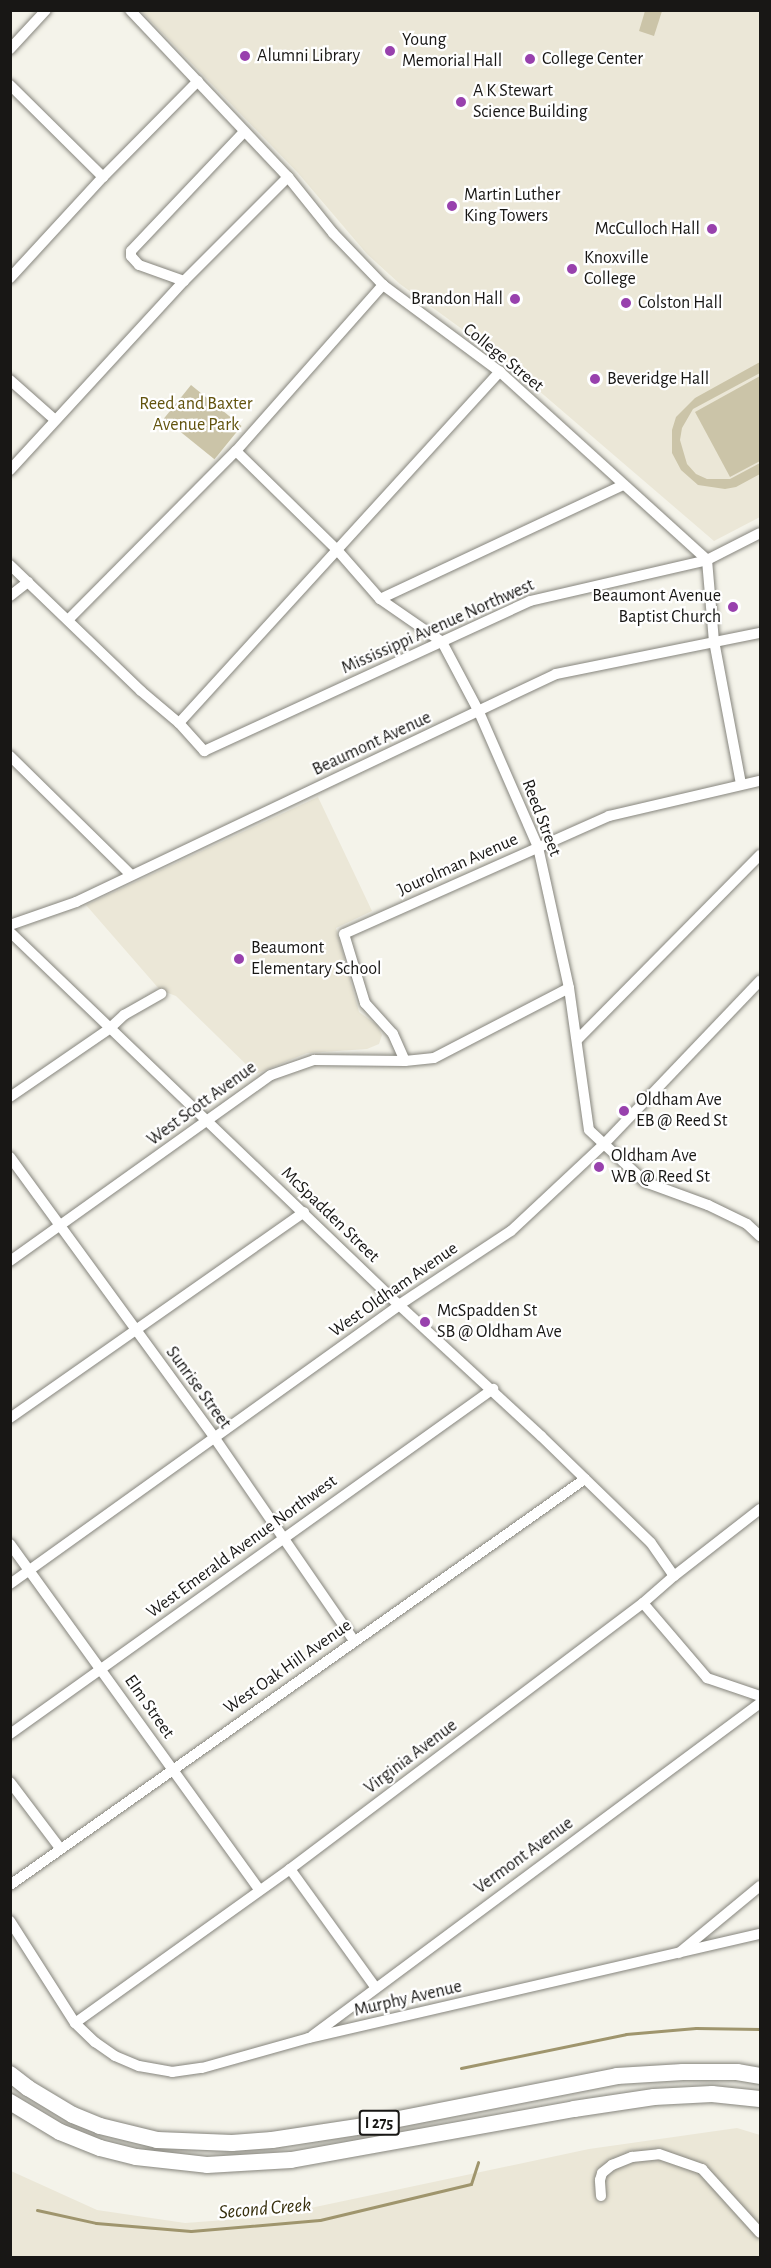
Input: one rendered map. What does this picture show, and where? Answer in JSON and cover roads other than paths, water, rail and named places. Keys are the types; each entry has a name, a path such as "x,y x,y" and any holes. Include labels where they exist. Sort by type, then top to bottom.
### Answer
{"highway":[{"name":"I 275","path":"10,2074 28,2088 73,2115 100,2126 158,2140 232,2143 272,2140 363,2126 617,2076 737,2072 760,2076"},
{"name":"I 275","path":"10,2102 60,2132 100,2148 136,2157 207,2165 291,2160 574,2109 654,2097 712,2094 760,2099"}],"street":[{"path":"10,49 46,10"},
{"name":"College Street","path":"130,10 288,177 333,233 383,285 500,372 707,560"},
{"path":"10,278 103,177 198,81"},
{"path":"10,85 103,177"},
{"path":"184,281 139,265 131,256 131,251 244,132"},
{"path":"10,470 184,281 288,177"},
{"path":"68,620 236,451 383,285"},
{"path":"10,565 179,723 338,552 500,372"},
{"path":"10,380 56,420"},
{"name":"Reed Street","path":"236,451 338,552 380,598 442,642 479,712 538,847 569,988 589,1130 645,1182 708,1204 747,1224 760,1236"},
{"path":"380,598 623,485"},
{"name":"Mississippi Avenue Northwest","path":"179,723 204,751 530,601 707,560 760,533"},
{"path":"707,560 714,641 741,784"},
{"path":"10,596 28,582"},
{"name":"Beaumont Avenue","path":"10,925 76,902 556,675 760,633"},
{"path":"10,756 131,875"},
{"name":"Jourolman Avenue","path":"405,1061 393,1034 365,1003 344,934 609,816 741,784 760,782"},
{"path":"578,1039 760,855"},
{"name":"McSpadden Street","path":"10,932 399,1305 493,1389 651,1544 674,1575"},
{"name":"West Oldham Avenue","path":"10,1584 399,1305 511,1231 604,1144 760,981"},
{"name":"West Scott Avenue","path":"10,1261 271,1075 314,1060 405,1061 434,1058 569,988"},
{"path":"10,1098 109,1029 124,1015 160,994"},
{"name":"Sunrise Street","path":"10,1157 214,1437 354,1641"},
{"path":"10,1418 304,1212"},
{"name":"West Emerald Avenue Northwest","path":"10,1734 282,1537 493,1389"},
{"name":"West Oak Hill Avenue","path":"10,1885 585,1479"},
{"name":"Virginia Avenue","path":"75,2023 290,1869 643,1603 674,1575 760,1509"},
{"name":"Elm Street","path":"10,1544 259,1889"},
{"path":"643,1603 706,1678 760,1696"},
{"name":"Vermont Avenue","path":"309,2038 760,1703"},
{"path":"10,1782 60,1848"},
{"path":"290,1869 375,1987"},
{"path":"677,1955 760,1886"},
{"name":"Murphy Avenue","path":"10,1920 75,2023 95,2042 116,2056 139,2066 172,2072 202,2068 309,2038 677,1955 760,1934"},
{"path":"608,2168 621,2160 646,2155 659,2154 681,2160 702,2169 760,2233"}],"waterway":[{"path":"461,2068 626,2034 696,2028 760,2029"},
{"name":"Second Creek","path":"37,2210 96,2223 191,2231 320,2220 471,2184 478,2162"}],"place":[{"name":"Young Memorial Hall","path":"390,51"},
{"name":"Alumni Library","path":"245,56"},
{"name":"College Center","path":"530,59"},
{"name":"A K Stewart Science Building","path":"461,102"},
{"name":"Martin Luther King Towers","path":"452,206"},
{"name":"McCulloch Hall","path":"712,229"},
{"name":"Knoxville College","path":"572,269"},
{"name":"Brandon Hall","path":"515,299"},
{"name":"Colston Hall","path":"626,303"},
{"name":"Beveridge Hall","path":"595,379"},
{"name":"Beaumont Avenue Baptist Church","path":"733,607"},
{"name":"Beaumont Elementary School","path":"239,959"},
{"name":"Oldham Ave EB @ Reed St","path":"624,1111"},
{"name":"Oldham Ave WB @ Reed St","path":"599,1167"},
{"name":"McSpadden St SB @ Oldham Ave","path":"425,1322"}],"park label":[{"name":"Reed and Baxter Avenue Park","path":"196,415"}]}
